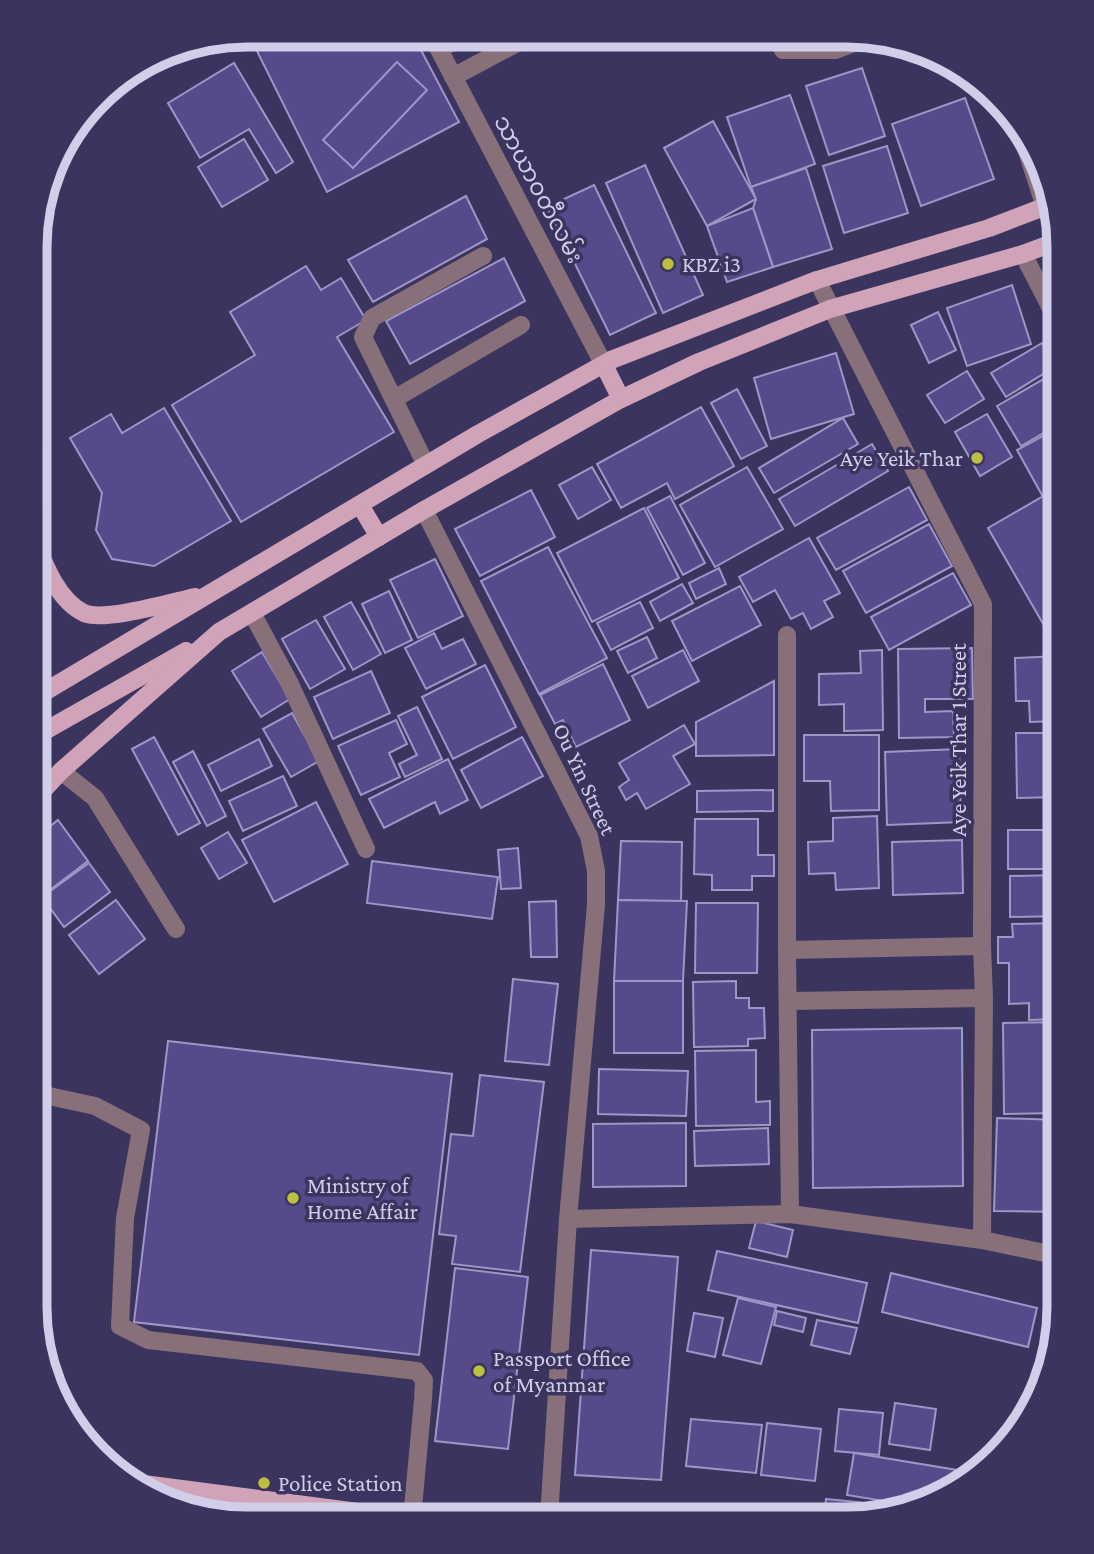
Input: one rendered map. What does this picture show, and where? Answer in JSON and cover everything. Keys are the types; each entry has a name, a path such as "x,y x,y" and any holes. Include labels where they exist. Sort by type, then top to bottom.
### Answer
{"main road":[{"path":"47,691 426,465 604,365 817,280 989,228 1042,208"},
{"path":"47,730 253,613 424,510 621,399 699,362 830,309 1047,245"},
{"path":"604,365 621,399"},
{"path":"360,505 379,537"},
{"path":"47,568 63,594 85,614 124,614 215,592"},
{"path":"47,786 219,632"},
{"path":"160,1487 319,1507"}],"street":[{"path":"781,47 783,50 835,50 843,47"},
{"name":"သာယာဝတီလမ်း","path":"438,48 604,365"},
{"path":"492,48 496,54"},
{"path":"453,78 508,48"},
{"path":"1023,254 1047,301"},
{"path":"426,465 363,337 372,318 483,256"},
{"name":"Aye Yeik Thar 1 Street","path":"817,280 983,604 982,1240"},
{"path":"394,399 521,325"},
{"name":"Ou Yin Street","path":"424,510 589,836 594,859 596,905 568,1219 550,1507"},
{"path":"253,613 289,682 366,849"},
{"path":"787,635 790,1214"},
{"path":"61,771 95,798 176,929"},
{"path":"787,950 982,946"},
{"path":"789,1001 984,998"},
{"path":"47,1096 95,1106 141,1130 125,1218 120,1326 148,1340 417,1371 424,1380 413,1507"},
{"path":"568,1219 790,1214 982,1240 1046,1253"}],"building":[{"path":"255,48 420,48 459,122 327,192"},
{"path":"397,62 427,90 353,168 323,140"},
{"path":"234,63 293,162 276,173 249,129 200,158 168,103"},
{"path":"862,68 885,136 829,155 806,86"},
{"path":"790,95 815,164 751,187 727,117"},
{"path":"965,98 994,179 921,206 892,124"},
{"path":"713,121 756,199 707,226 664,148"},
{"path":"244,139 268,180 222,207 198,167"},
{"path":"887,146 908,213 844,233 823,166"},
{"path":"645,165 703,295 663,313 606,183"},
{"path":"806,168 832,249 773,267 753,208 756,199 751,187"},
{"path":"594,185 656,313 610,335 547,207"},
{"path":"466,196 487,239 373,302 348,260"},
{"path":"753,208 773,267 727,282 707,226"},
{"path":"504,258 525,301 410,364 386,321"},
{"path":"306,266 321,290 341,278 366,320 337,337 394,432 241,522 172,405 255,355 230,312"},
{"path":"1012,285 1031,344 967,366 947,308"},
{"path":"938,312 956,350 929,363 911,325"},
{"path":"1042,343 1047,351 1047,372 1006,397 991,373"},
{"path":"836,353 854,414 771,439 754,378"},
{"path":"967,371 984,399 945,423 927,395"},
{"path":"1047,377 1047,431 1021,446 997,406"},
{"path":"737,389 767,446 741,459 711,403"},
{"path":"701,407 734,466 675,499 667,483 621,508 597,464"},
{"path":"164,408 231,521 154,566 112,559 96,530 102,493 70,438 111,414 122,433"},
{"path":"987,414 1012,457 980,476 955,432"},
{"path":"843,418 858,444 774,493 759,468"},
{"path":"1047,434 1047,492 1042,495 1017,450"},
{"path":"872,444 888,471 795,526 779,499"},
{"path":"592,467 611,500 578,519 559,485"},
{"path":"747,467 783,529 715,567 680,505"},
{"path":"909,487 927,520 836,570 817,538"},
{"path":"531,490 555,537 480,576 455,529"},
{"path":"1047,494 1047,630 988,528"},
{"path":"670,496 705,563 683,575 647,508"},
{"path":"644,508 679,578 592,622 557,553"},
{"path":"929,524 952,566 866,613 843,571"},
{"path":"809,538 840,593 824,601 833,617 811,629 803,613 791,619 775,590 753,602 739,577"},
{"path":"548,547 607,658 539,694 481,581"},
{"path":"435,559 463,616 418,638 390,580"},
{"path":"719,568 726,584 696,599 689,583"},
{"path":"953,573 971,605 889,650 871,617"},
{"path":"682,584 693,603 660,621 650,602"},
{"path":"740,586 761,625 692,661 672,621"},
{"path":"389,591 412,640 385,653 362,604"},
{"path":"351,602 381,654 353,670 324,617"},
{"path":"640,602 653,628 611,650 597,623"},
{"path":"316,620 345,669 310,689 282,639"},
{"path":"434,633 442,649 463,639 476,664 426,689 405,648"},
{"path":"647,637 657,658 628,673 617,651"},
{"path":"972,648 973,699 925,699 925,712 953,711 954,737 899,738 898,649"},
{"path":"683,650 699,681 648,708 632,676"},
{"path":"882,650 883,730 844,731 844,704 819,705 819,674 861,673 860,651"},
{"path":"262,652 290,699 261,717 232,671"},
{"path":"1047,657 1047,721 1030,722 1029,701 1016,701 1015,658"},
{"path":"603,664 630,720 576,747 563,720 555,724 540,695"},
{"path":"485,665 516,727 453,759 422,697"},
{"path":"371,671 390,713 333,739 314,697"},
{"path":"774,681 774,755 696,756 696,722"},
{"path":"417,707 442,759 405,777 399,764 417,755 398,716"},
{"path":"292,713 319,761 291,777 263,729"},
{"path":"396,720 407,744 389,753 400,777 361,795 338,746"},
{"path":"684,725 695,744 673,756 690,784 646,809 637,793 626,800 619,787 629,780 619,763"},
{"path":"1016,733 1047,733 1046,797 1017,798"},
{"path":"804,735 879,735 879,810 831,811 830,781 804,781"},
{"path":"154,737 200,823 178,835 132,749"},
{"path":"522,737 543,776 481,808 461,770"},
{"path":"259,739 272,766 221,791 208,765"},
{"path":"959,749 961,822 887,825 885,752"},
{"path":"193,751 226,816 207,826 173,762"},
{"path":"448,759 468,800 440,814 435,802 384,828 369,799"},
{"path":"283,776 297,806 243,831 229,801"},
{"path":"773,790 773,811 697,812 697,791"},
{"path":"316,802 348,864 274,902 242,840"},
{"path":"877,816 879,888 836,890 835,873 809,874 808,842 833,841 833,818"},
{"path":"695,819 758,819 758,855 774,855 774,876 752,876 752,890 712,890 712,875 694,874"},
{"path":"58,820 88,861 47,892 47,846 47,829"},
{"path":"1008,830 1046,830 1046,869 1008,869"},
{"path":"228,832 247,863 219,879 201,848"},
{"path":"962,840 963,893 893,895 892,842"},
{"path":"621,841 682,842 681,902 618,900"},
{"path":"518,848 521,888 501,889 498,850"},
{"path":"372,861 498,877 492,919 367,903"},
{"path":"89,863 110,892 64,927 47,904 47,893"},
{"path":"1046,875 1046,916 1010,917 1010,876"},
{"path":"116,900 145,939 99,974 69,935"},
{"path":"618,900 687,901 683,981 614,981"},
{"path":"556,901 557,957 531,957 529,902"},
{"path":"696,903 758,903 757,973 695,973"},
{"path":"1046,923 1046,1019 1029,1020 1029,1003 1009,1004 1009,963 998,963 998,937 1013,937 1012,924"},
{"path":"513,979 558,984 549,1065 505,1061"},
{"path":"614,981 683,981 683,1053 614,1053"},
{"path":"736,981 736,998 749,998 749,1008 764,1008 765,1038 748,1039 748,1046 694,1047 693,982"},
{"path":"1046,1022 1046,1113 1004,1114 1003,1023"},
{"path":"962,1028 963,1186 813,1188 812,1030"},
{"name":"Ministry of Home Affair","path":"168,1041 452,1074 419,1355 134,1322"},
{"path":"756,1050 756,1102 770,1101 770,1125 696,1126 695,1051"},
{"path":"599,1069 688,1071 686,1116 598,1114"},
{"path":"480,1075 544,1082 520,1272 452,1264 456,1236 439,1234 451,1134 473,1136"},
{"path":"997,1118 1046,1120 1046,1212 994,1211"},
{"path":"686,1123 686,1186 593,1187 593,1124"},
{"path":"768,1128 769,1164 695,1166 694,1131"},
{"path":"756,1221 793,1230 787,1257 749,1248"},
{"path":"591,1250 678,1257 661,1480 575,1475"},
{"path":"717,1251 867,1283 858,1323 708,1290"},
{"path":"455,1268 528,1277 508,1449 435,1441"},
{"path":"891,1273 1037,1308 1028,1347 882,1312"},
{"path":"738,1298 776,1307 761,1364 723,1355"},
{"path":"777,1311 806,1318 803,1332 774,1325"},
{"path":"694,1313 723,1318 715,1357 687,1351"},
{"path":"817,1320 857,1328 850,1354 811,1345"},
{"path":"895,1403 936,1409 930,1450 889,1444"},
{"path":"839,1409 883,1413 879,1455 835,1451"},
{"path":"691,1419 762,1425 756,1473 686,1466"},
{"path":"767,1423 821,1429 815,1481 761,1475"},
{"path":"854,1453 961,1471 923,1492 899,1500 889,1502 847,1495"},
{"path":"826,1499 866,1503 866,1506 825,1507"}],"place":[{"name":"KBZ i3","path":"668,264"},
{"name":"Aye Yeik Thar","path":"977,458"},
{"name":"Ministry of Home Affair","path":"293,1198"},
{"name":"Passport Office of Myanmar","path":"479,1371"},
{"name":"Police Station","path":"264,1483"}]}
